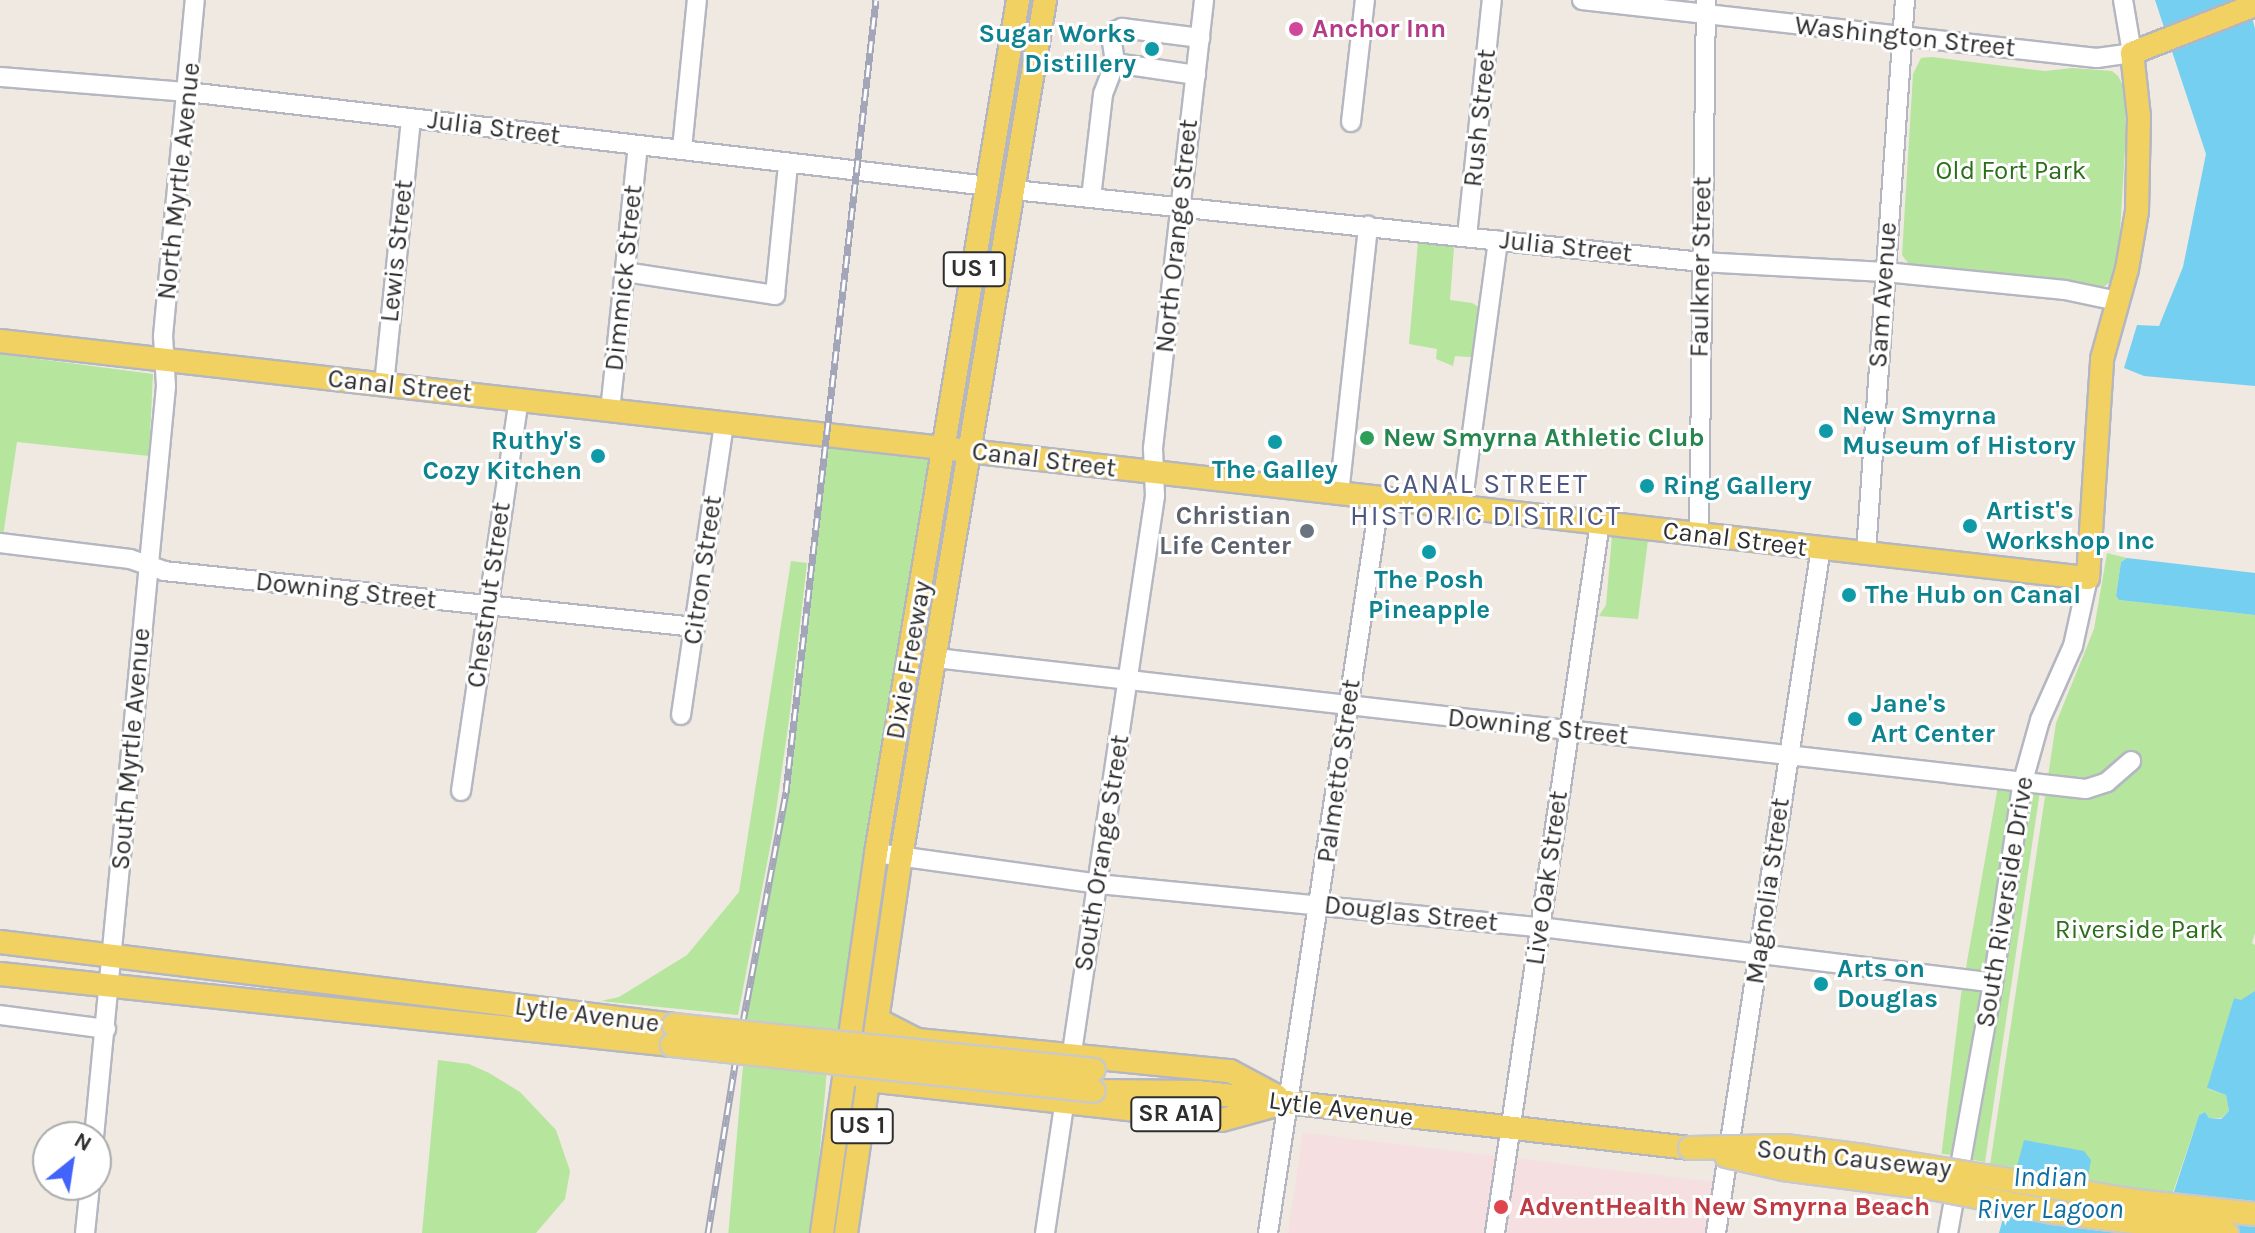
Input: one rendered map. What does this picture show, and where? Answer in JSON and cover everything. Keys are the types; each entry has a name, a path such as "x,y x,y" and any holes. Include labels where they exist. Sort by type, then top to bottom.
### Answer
{"main road":[{"name":"US 1","path":"1002,100 1018,0"},
{"name":"Dixie Freeway","path":"846,1233 901,857 972,451 1045,0"},
{"path":"2088,578 2102,359 2133,242 2137,211 2139,117 2132,53 2255,5"},
{"name":"Dixie Freeway","path":"822,1233 876,853 1002,100"},
{"path":"1002,100 1005,172 1014,190"},
{"path":"988,186 997,203 1005,249"},
{"name":"Canal Street","path":"0,341 2088,578"},
{"name":"Lytle Avenue","path":"0,942 112,955 673,1035"},
{"name":"Lytle Avenue","path":"0,974 673,1035 1289,1102 1509,1130"},
{"name":"SR A1A","path":"878,1020 917,1040 1230,1071 1289,1102"},
{"path":"846,1064 874,1046 892,1041 917,1040"},
{"name":"SR A1A","path":"846,1064 868,1080 1222,1120 1289,1102"},
{"name":"South Causeway","path":"1509,1130 1690,1148 1785,1146 2135,1201 2255,1214"},
{"name":"South Causeway","path":"1690,1148 1783,1169 1921,1186 2053,1212 2227,1233"}],"street":[{"name":"North Myrtle Avenue","path":"165,362 163,336 195,0"},
{"path":"682,149 697,0"},
{"name":"North Orange Street","path":"1154,472 1153,448 1204,0"},
{"path":"1351,122 1365,0"},
{"name":"Rush Street","path":"1467,236 1492,0"},
{"name":"Washington Street","path":"1582,0 1706,7 1902,38 2097,58 2132,53"},
{"name":"Sam Avenue","path":"1866,552 1905,0"},
{"path":"2123,0 2132,53"},
{"name":"Faulkner Street","path":"1699,534 1706,7"},
{"path":"1091,198 1103,94 1115,63 1112,42 1116,31 1122,28 1200,38"},
{"path":"1115,63 1196,75"},
{"name":"Julia Street","path":"0,77 188,92 988,186"},
{"name":"Lewis Street","path":"384,385 411,118"},
{"name":"Dimmick Street","path":"610,411 638,145"},
{"path":"625,272 775,295 788,164"},
{"name":"Julia Street","path":"1014,190 1701,262 1885,272 2065,290 2117,301"},
{"path":"1339,494 1368,226"},
{"path":"1462,507 1498,240"},
{"name":"South Myrtle Avenue","path":"96,1121 166,386 165,362"},
{"name":"Chestnut Street","path":"461,791 486,606 519,400"},
{"name":"Citron Street","path":"681,715 724,424"},
{"name":"South Orange Street","path":"1045,1233 1062,1101 1129,683 1155,496 1154,472"},
{"name":"Palmetto Street","path":"1268,1233 1380,498"},
{"name":"Live Oak Street","path":"1495,1233 1600,523"},
{"name":"Downing Street","path":"0,543 130,559 164,571 695,627"},
{"name":"Magnolia Street","path":"1716,1233 1821,548"},
{"name":"South Riverside Drive","path":"1948,1233 1993,983 2023,781 2040,720 2073,646 2088,578"},
{"name":"Downing Street","path":"936,658 1129,683 1788,753 2086,789 2107,782 2131,761"},
{"name":"Douglas Street","path":"876,853 1098,884 1540,927 1993,983"},
{"path":"0,1015 106,1029"},
{"path":"85,1233 88,1201"}],"shaded area":[{"name":"AdventHealth New Smyrna Beach","path":"1303,1133 1714,1182 1706,1233 1288,1233"}],"green space":[{"name":"Old Fort Park","path":"1921,58 2045,71 2072,68 2112,71 2118,76 2124,87 2126,132 2120,232 2115,270 2110,282 2101,289 2068,281 1919,265 1908,263 1902,255 1913,74"},
{"path":"1419,231 1455,235 1450,300 1472,303 1488,312 1482,358 1455,356 1453,366 1436,359 1437,349 1409,344"},
{"path":"0,354 153,374 149,456 17,442 3,536 0,536"},
{"path":"827,436 946,448 850,1040 741,1032 779,833"},
{"path":"1620,531 1649,532 1638,619 1599,616 1606,605 1612,536"},
{"name":"Riverside Park","path":"2107,553 2127,558 2121,562 2116,596 2119,600 2255,615 2255,933 2252,943 2255,945 2255,991 2242,1001 2234,998 2208,1089 2226,1095 2229,1111 2221,1118 2209,1118 2205,1112 2199,1115 2164,1219 1987,1185 2056,723 2094,629"},
{"path":"791,561 807,563 789,720 773,832 738,1015 601,1001 619,997 687,955 739,892"},
{"path":"1998,786 2015,788 1987,975 1965,973"},
{"path":"2029,789 2040,791 1985,1162 1968,1159"},
{"path":"1962,987 1985,990 1964,1157 1942,1154"},
{"path":"438,1060 469,1064 489,1073 520,1092 556,1130 570,1171 565,1199 536,1233 422,1233"},
{"path":"743,1066 827,1073 813,1233 728,1233"}],"water":[{"path":"2155,0 2248,0 2255,29 2255,386 2144,376 2124,368 2137,325 2159,326 2183,267 2206,154"},
{"path":"2127,558 2255,573 2255,615 2119,600 2116,596 2121,562"},
{"name":"Indian River Lagoon","path":"2255,991 2255,1233 1999,1233 2024,1140 2084,1151 2091,1160 2087,1182 2174,1192 2199,1115 2205,1112 2209,1118 2221,1119 2229,1111 2226,1095 2207,1088 2234,998 2241,1000"}],"railway":[{"path":"708,1233 734,1070 786,792 876,0"}],"place":[{"name":"Anchor Inn","path":"1296,29"},
{"name":"Sugar Works Distillery","path":"1152,49"},
{"name":"New Smyrna Museum of History","path":"1826,431"},
{"name":"New Smyrna Athletic Club","path":"1367,438"},
{"name":"The Galley","path":"1275,442"},
{"name":"Ruthy's Cozy Kitchen","path":"598,456"},
{"name":"Ring Gallery","path":"1647,486"},
{"name":"Artist's Workshop Inc","path":"1970,526"},
{"name":"Christian Life Center","path":"1307,531"},
{"name":"The Posh Pineapple","path":"1429,552"},
{"name":"The Hub on Canal","path":"1849,595"},
{"name":"Jane's Art Center","path":"1855,719"},
{"name":"Arts on Douglas","path":"1821,984"},
{"name":"AdventHealth New Smyrna Beach","path":"1501,1207"}],"district":[{"name":"CANAL STREET HISTORIC DISTRICT","path":"1486,500"}]}
